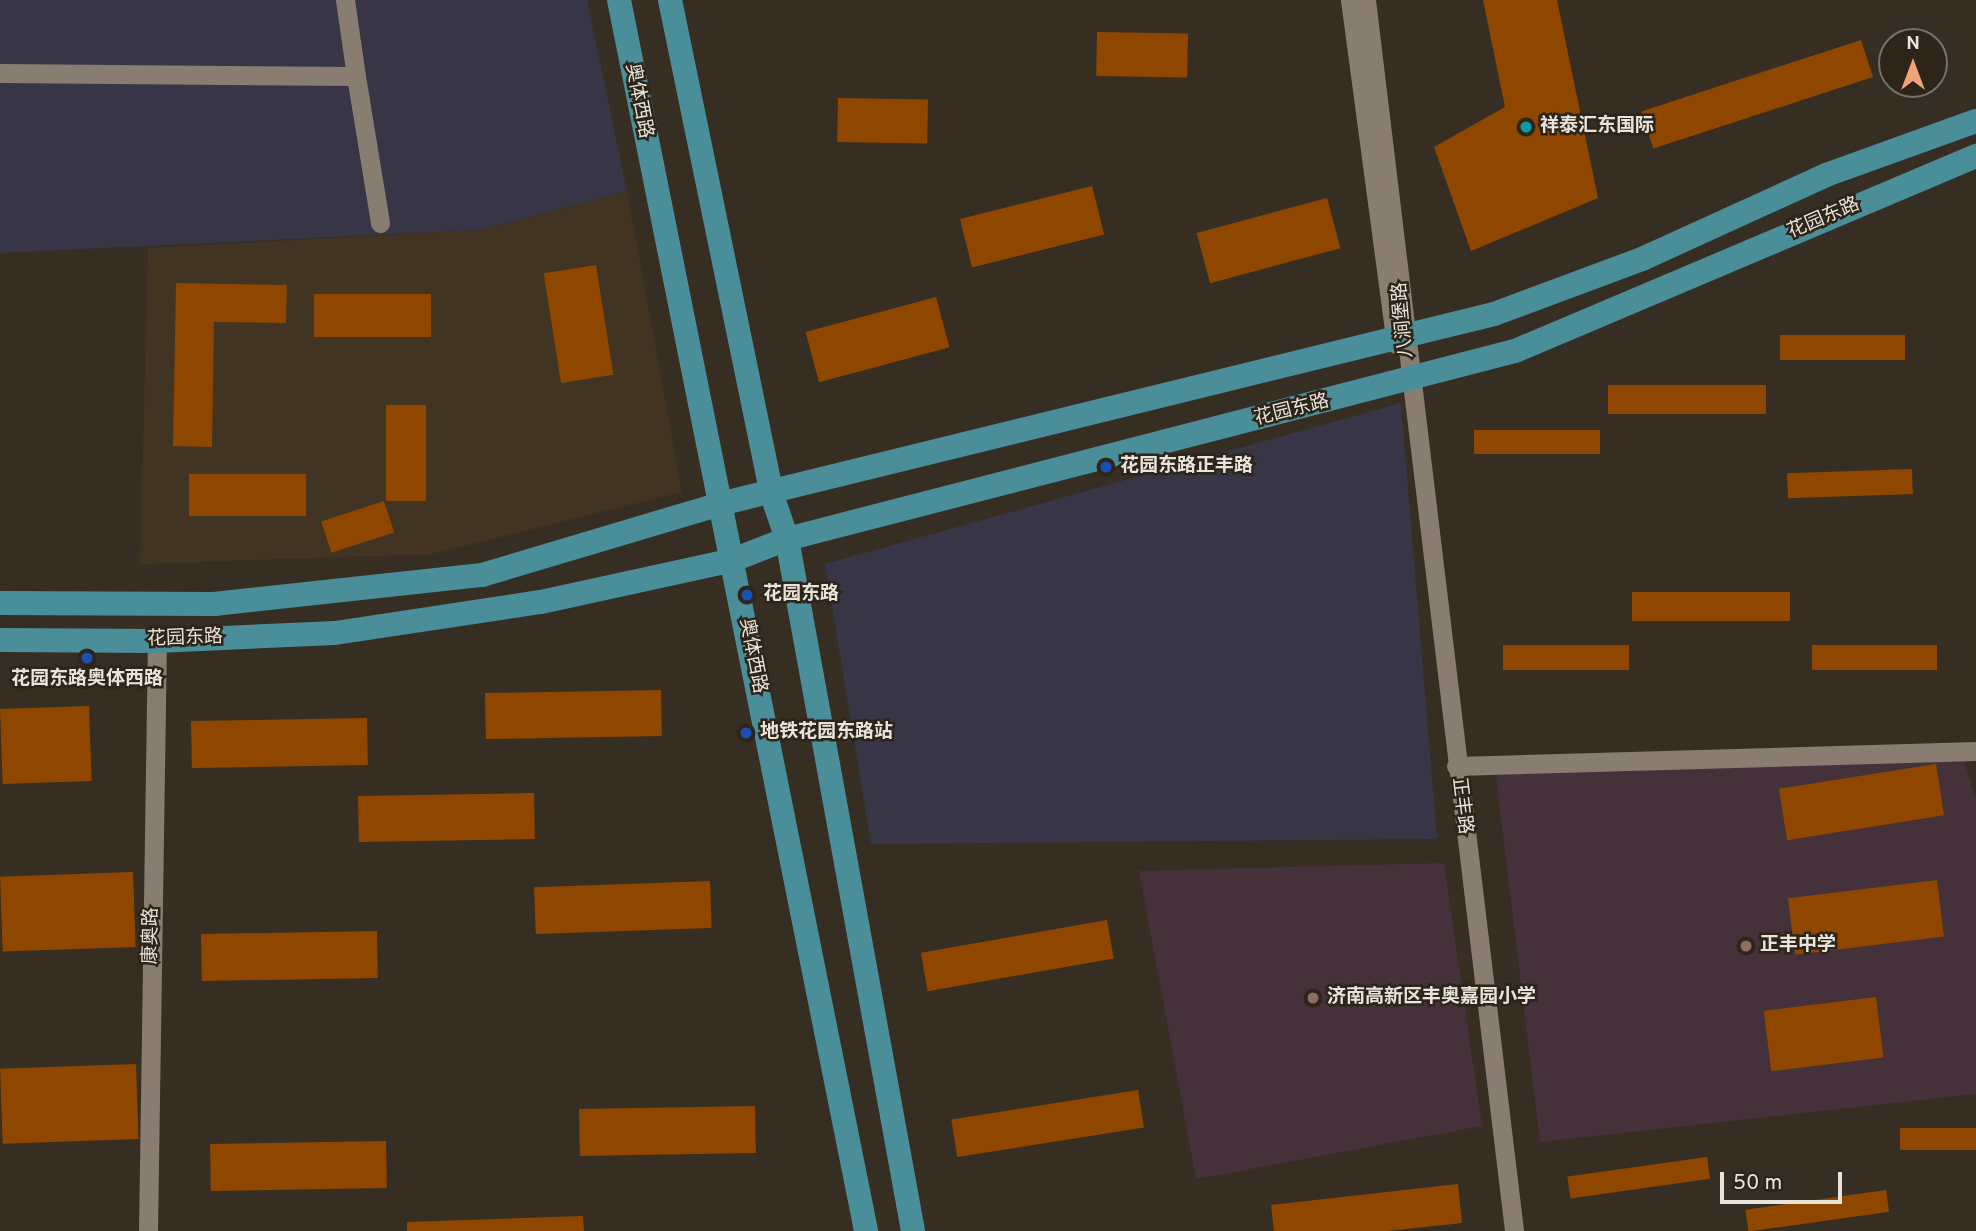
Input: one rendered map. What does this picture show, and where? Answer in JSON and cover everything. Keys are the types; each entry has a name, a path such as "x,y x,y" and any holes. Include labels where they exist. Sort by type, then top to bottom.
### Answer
{"main road":[{"name":"奥体西路","path":"619,0 866,1231"},
{"path":"670,0 772,495 787,539 913,1231"},
{"name":"花园东路","path":"0,603 214,604 482,575 720,504 772,495 1494,314 1629,264 1826,175 1976,121"},
{"name":"花园东路","path":"0,640 157,641 349,631 541,602 733,560 787,539 1409,381 1515,351 1976,156"}],"street":[{"path":"345,0 380,223"},
{"name":"八涧堡路","path":"1350,0 1409,381"},
{"name":"八涧堡路","path":"1366,0 1401,339"},
{"path":"0,73 356,76"},
{"name":"正丰路","path":"1409,381 1514,1231"},
{"name":"康奥路","path":"148,1231 157,641"},
{"path":"1457,766 1976,751"}],"shaded area":[{"path":"0,0 587,0 627,191 480,230 0,253"},
{"path":"627,191 682,492 431,554 140,564 148,248 480,230"},
{"path":"1401,403 1437,839 871,844 825,564"},
{"name":"正丰中学","path":"1963,758 1976,799 1976,1094 1540,1142 1495,768"},
{"name":"济南高新区丰奥嘉园小学","path":"1444,863 1482,1126 1196,1179 1139,871"}],"building":[{"name":"祥泰汇东国际","path":"1483,0 1557,0 1598,198 1471,251 1434,147 1505,107"},
{"path":"1097,32 1188,34 1187,78 1096,76"},
{"path":"1861,40 1873,77 1653,148 1641,111"},
{"path":"838,98 928,100 927,144 837,142"},
{"path":"1092,186 1104,235 972,267 960,219"},
{"path":"1327,198 1340,248 1210,283 1197,233"},
{"path":"596,265 613,375 561,383 544,273"},
{"path":"176,283 287,285 286,323 214,322 212,447 173,446"},
{"path":"314,294 431,294 431,337 314,337"},
{"path":"936,297 949,347 819,382 806,332"},
{"path":"1780,335 1905,335 1905,360 1780,360"},
{"path":"1608,385 1766,385 1766,414 1608,414"},
{"path":"386,405 426,405 426,501 386,501"},
{"path":"1474,430 1600,430 1600,454 1474,454"},
{"path":"1912,469 1913,494 1788,498 1787,473"},
{"path":"189,474 306,474 306,516 189,516"},
{"path":"384,501 394,532 331,553 321,521"},
{"path":"1632,592 1790,592 1790,621 1632,621"},
{"path":"1503,645 1629,645 1629,670 1503,670"},
{"path":"1812,645 1937,645 1937,670 1812,670"},
{"path":"661,690 662,736 486,739 485,693"},
{"path":"89,706 92,781 3,784 0,709"},
{"path":"367,718 368,765 192,768 191,721"},
{"path":"1936,764 1944,815 1787,840 1779,789"},
{"path":"534,793 535,839 359,842 358,796"},
{"path":"133,872 136,947 3,952 0,877"},
{"path":"1937,880 1944,937 1795,955 1788,898"},
{"path":"710,881 712,928 536,934 534,887"},
{"path":"1107,920 1114,958 928,991 921,953"},
{"path":"377,931 378,978 202,981 201,934"},
{"path":"1876,997 1883,1058 1771,1071 1764,1011"},
{"path":"136,1064 139,1139 3,1144 0,1069"},
{"path":"1138,1090 1144,1128 957,1157 951,1120"},
{"path":"755,1106 756,1153 580,1156 579,1109"},
{"path":"1900,1128 1976,1128 1976,1150 1900,1150"},
{"path":"386,1141 387,1188 211,1191 210,1144"},
{"path":"1707,1157 1710,1179 1570,1198 1567,1177"},
{"path":"1458,1184 1462,1223 1388,1231 1274,1231 1271,1205"},
{"path":"1886,1190 1889,1212 1748,1231 1745,1210"},
{"path":"583,1216 584,1231 407,1231 407,1222"}],"place":[{"name":"祥泰汇东国际","path":"1526,127"},
{"name":"花园东路正丰路","path":"1106,467"},
{"name":"花园东路","path":"747,595"},
{"name":"花园东路奥体西路","path":"87,658"},
{"name":"地铁花园东路站","path":"746,733"},
{"name":"正丰中学","path":"1746,946"},
{"name":"济南高新区丰奥嘉园小学","path":"1313,998"}]}
